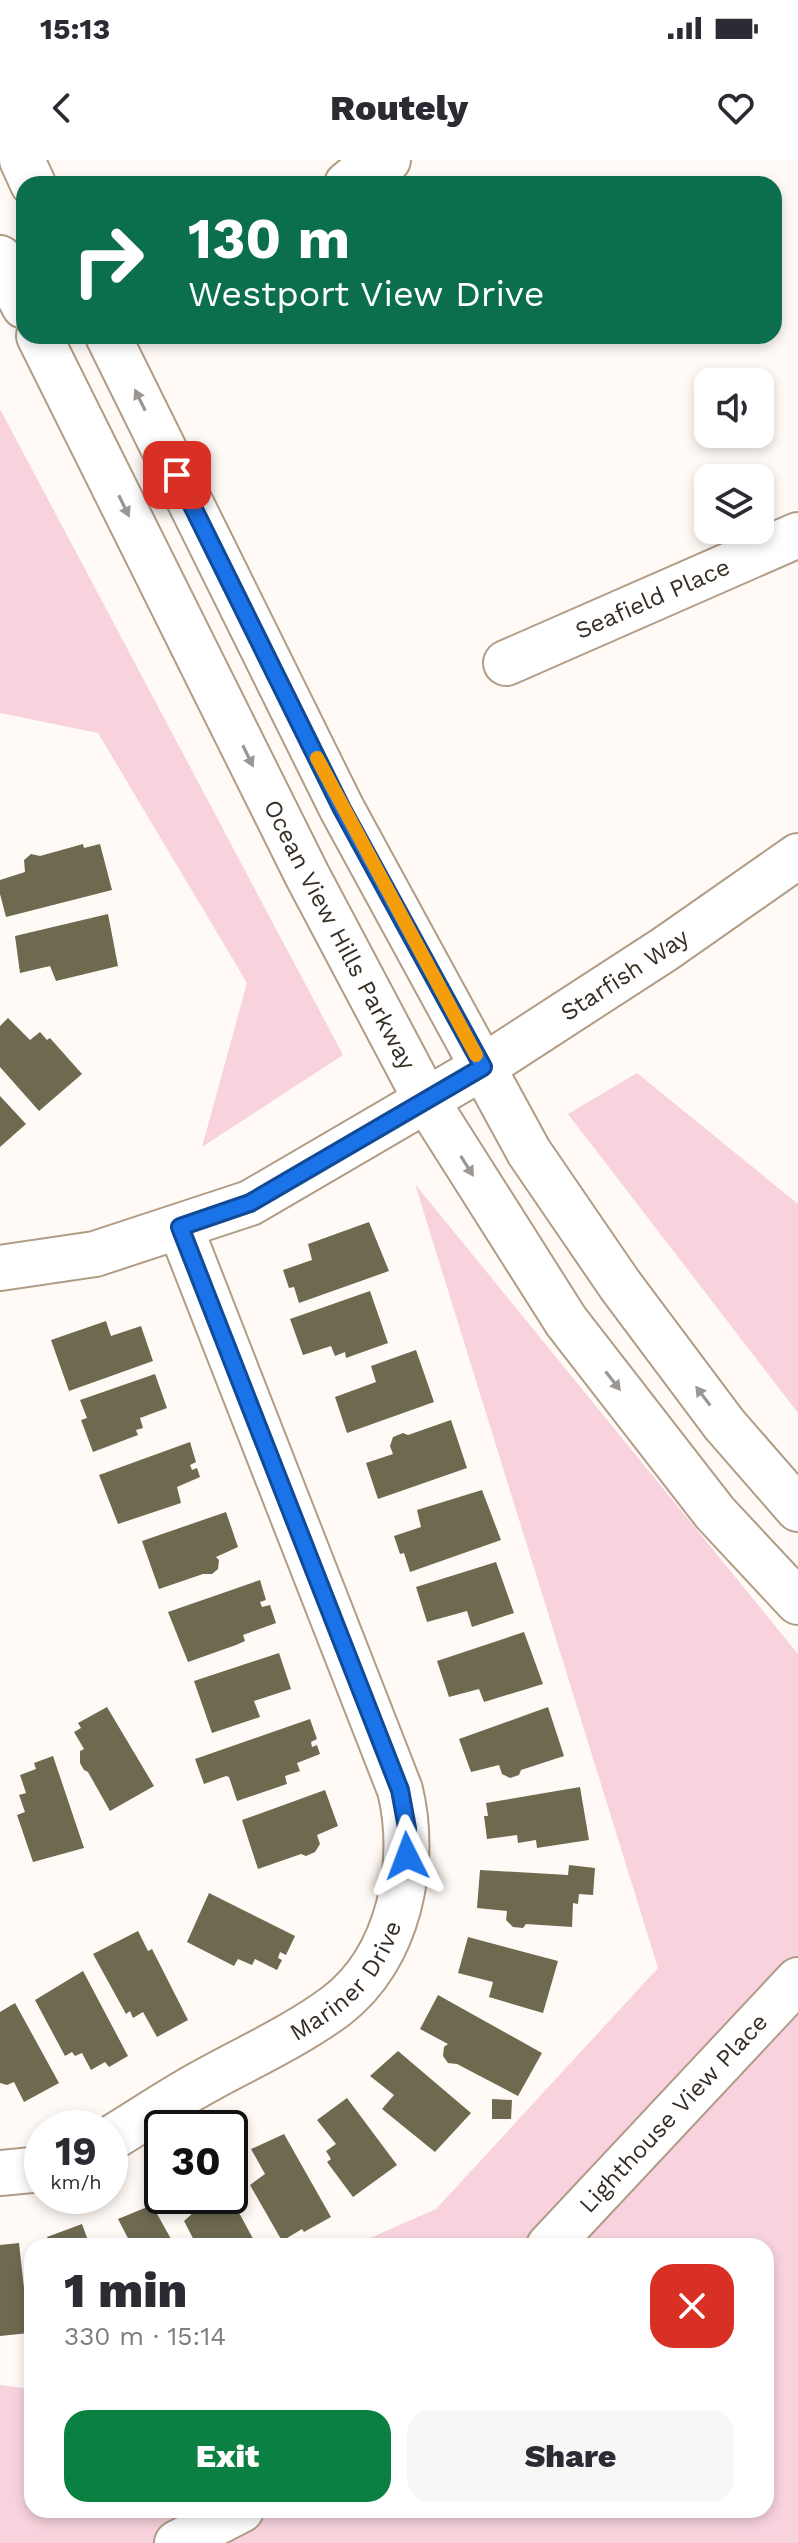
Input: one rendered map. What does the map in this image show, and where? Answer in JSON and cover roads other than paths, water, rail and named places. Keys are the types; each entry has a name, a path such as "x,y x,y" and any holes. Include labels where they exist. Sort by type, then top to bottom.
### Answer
{"main road":[{"path":"357,176 388,160"},
{"path":"0,258 16,290"},
{"name":"Ocean View Hills Parkway","path":"43,344 300,861 452,1085 529,1152 620,1285 724,1424 798,1509"},
{"name":"Ocean View Hills Parkway","path":"112,344 342,809 452,1085 566,1321 715,1513 798,1602"},
{"name":"Seafield Place","path":"506,663 798,535"},
{"name":"Starfish Way","path":"0,1268 95,1254 250,1203 452,1085 665,949 798,856"},
{"name":"Mariner Drive","path":"128,2128 337,2005 366,1972 389,1933 404,1883 407,1856 406,1819 400,1790 180,1227"},
{"name":"Lighthouse View Place","path":"556,2238 798,1980"},
{"path":"0,2173 24,2171"},
{"path":"177,2543 225,2518"}]}
